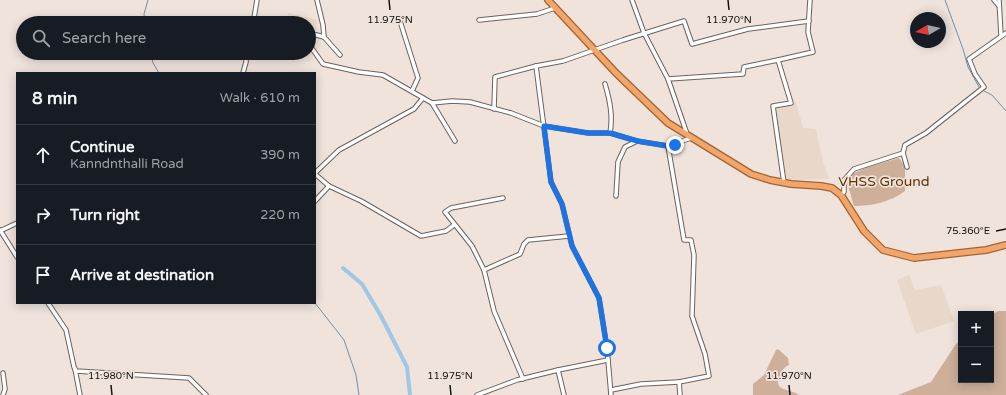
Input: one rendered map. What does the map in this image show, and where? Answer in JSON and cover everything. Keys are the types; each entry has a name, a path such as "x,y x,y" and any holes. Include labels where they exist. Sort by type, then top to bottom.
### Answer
{"highway":[{"path":"548,0 616,74 668,123 751,174 784,183 832,188 841,195 864,232 883,250 897,255 914,258 986,250 1006,245"}],"street":[{"path":"254,16 258,0"},
{"path":"317,0 323,25 324,37 340,55"},
{"path":"432,103 470,102 494,108 544,126 588,133 610,133 637,141 668,146 689,137 668,80 644,33 632,0"},
{"path":"668,80 743,74 744,67 813,52 808,32 810,0"},
{"path":"994,0 1000,7"},
{"path":"999,0 1001,35"},
{"path":"479,20 537,14 555,8"},
{"path":"494,108 495,77 536,66 563,61 684,21 692,44 748,29 809,21"},
{"path":"400,22 418,78 412,91"},
{"path":"907,167 903,154 905,144 926,133 984,87 975,74 970,59 1001,35 1006,33"},
{"path":"316,35 324,37"},
{"path":"316,55 322,64 359,72 383,75 432,103 455,141"},
{"path":"243,72 245,60"},
{"path":"778,60 791,103 773,106 784,183"},
{"path":"536,66 551,182 562,204 572,246 599,298 608,360 611,395"},
{"path":"605,84 611,106 612,122 610,133"},
{"path":"316,173 339,150 414,109 423,98"},
{"path":"616,196 618,162 625,147 637,141"},
{"path":"611,390 641,384 679,382 709,376 705,354 692,316 694,255 691,240 684,240 668,146"},
{"path":"841,195 844,192 844,180 854,169 903,154"},
{"path":"316,175 329,186 361,201 421,236 446,231 454,225"},
{"path":"316,200 329,186"},
{"path":"503,198 451,208 445,212 472,246 484,270 494,310 523,379"},
{"path":"16,223 0,231 16,255"},
{"path":"484,270 520,254 524,244 528,240 569,236"},
{"path":"49,304 66,330 80,395"},
{"path":"477,395 523,379 608,360"},
{"path":"75,369 76,371 189,378 206,395"},
{"path":"558,370 564,395"},
{"path":"3,373 5,389 3,395"},
{"path":"679,382 680,395"}],"shaded area":[{"path":"288,13 300,16 287,16"},
{"path":"796,102 803,128 816,129 823,162 829,179 786,180 775,107"},
{"path":"909,275 915,290 941,285 954,321 916,334 897,280"}],"green space":[{"name":"VHSS Ground","path":"899,158 905,166 905,191 894,198 881,203 854,206 847,182 850,175 868,167"},
{"path":"998,311 1006,311 1006,395 898,395 931,382 958,342 958,383 994,383 994,313"},
{"path":"778,349 788,358 789,365 783,369 778,380 778,384 782,389 799,395 753,395 753,384 764,375 776,350"}],"waterway":[{"path":"144,16 148,0"},
{"path":"945,0 968,67 979,87"},
{"path":"152,60 158,72"},
{"path":"984,91 992,95 1006,111"},
{"path":"343,268 362,284 381,316 407,367 410,395"},
{"path":"316,304 344,340 356,375 359,395"}],"route":[{"path":"607,348 599,298 572,246 562,204 551,182 544,126 588,133 610,133 637,141 668,146 675,145"}]}
